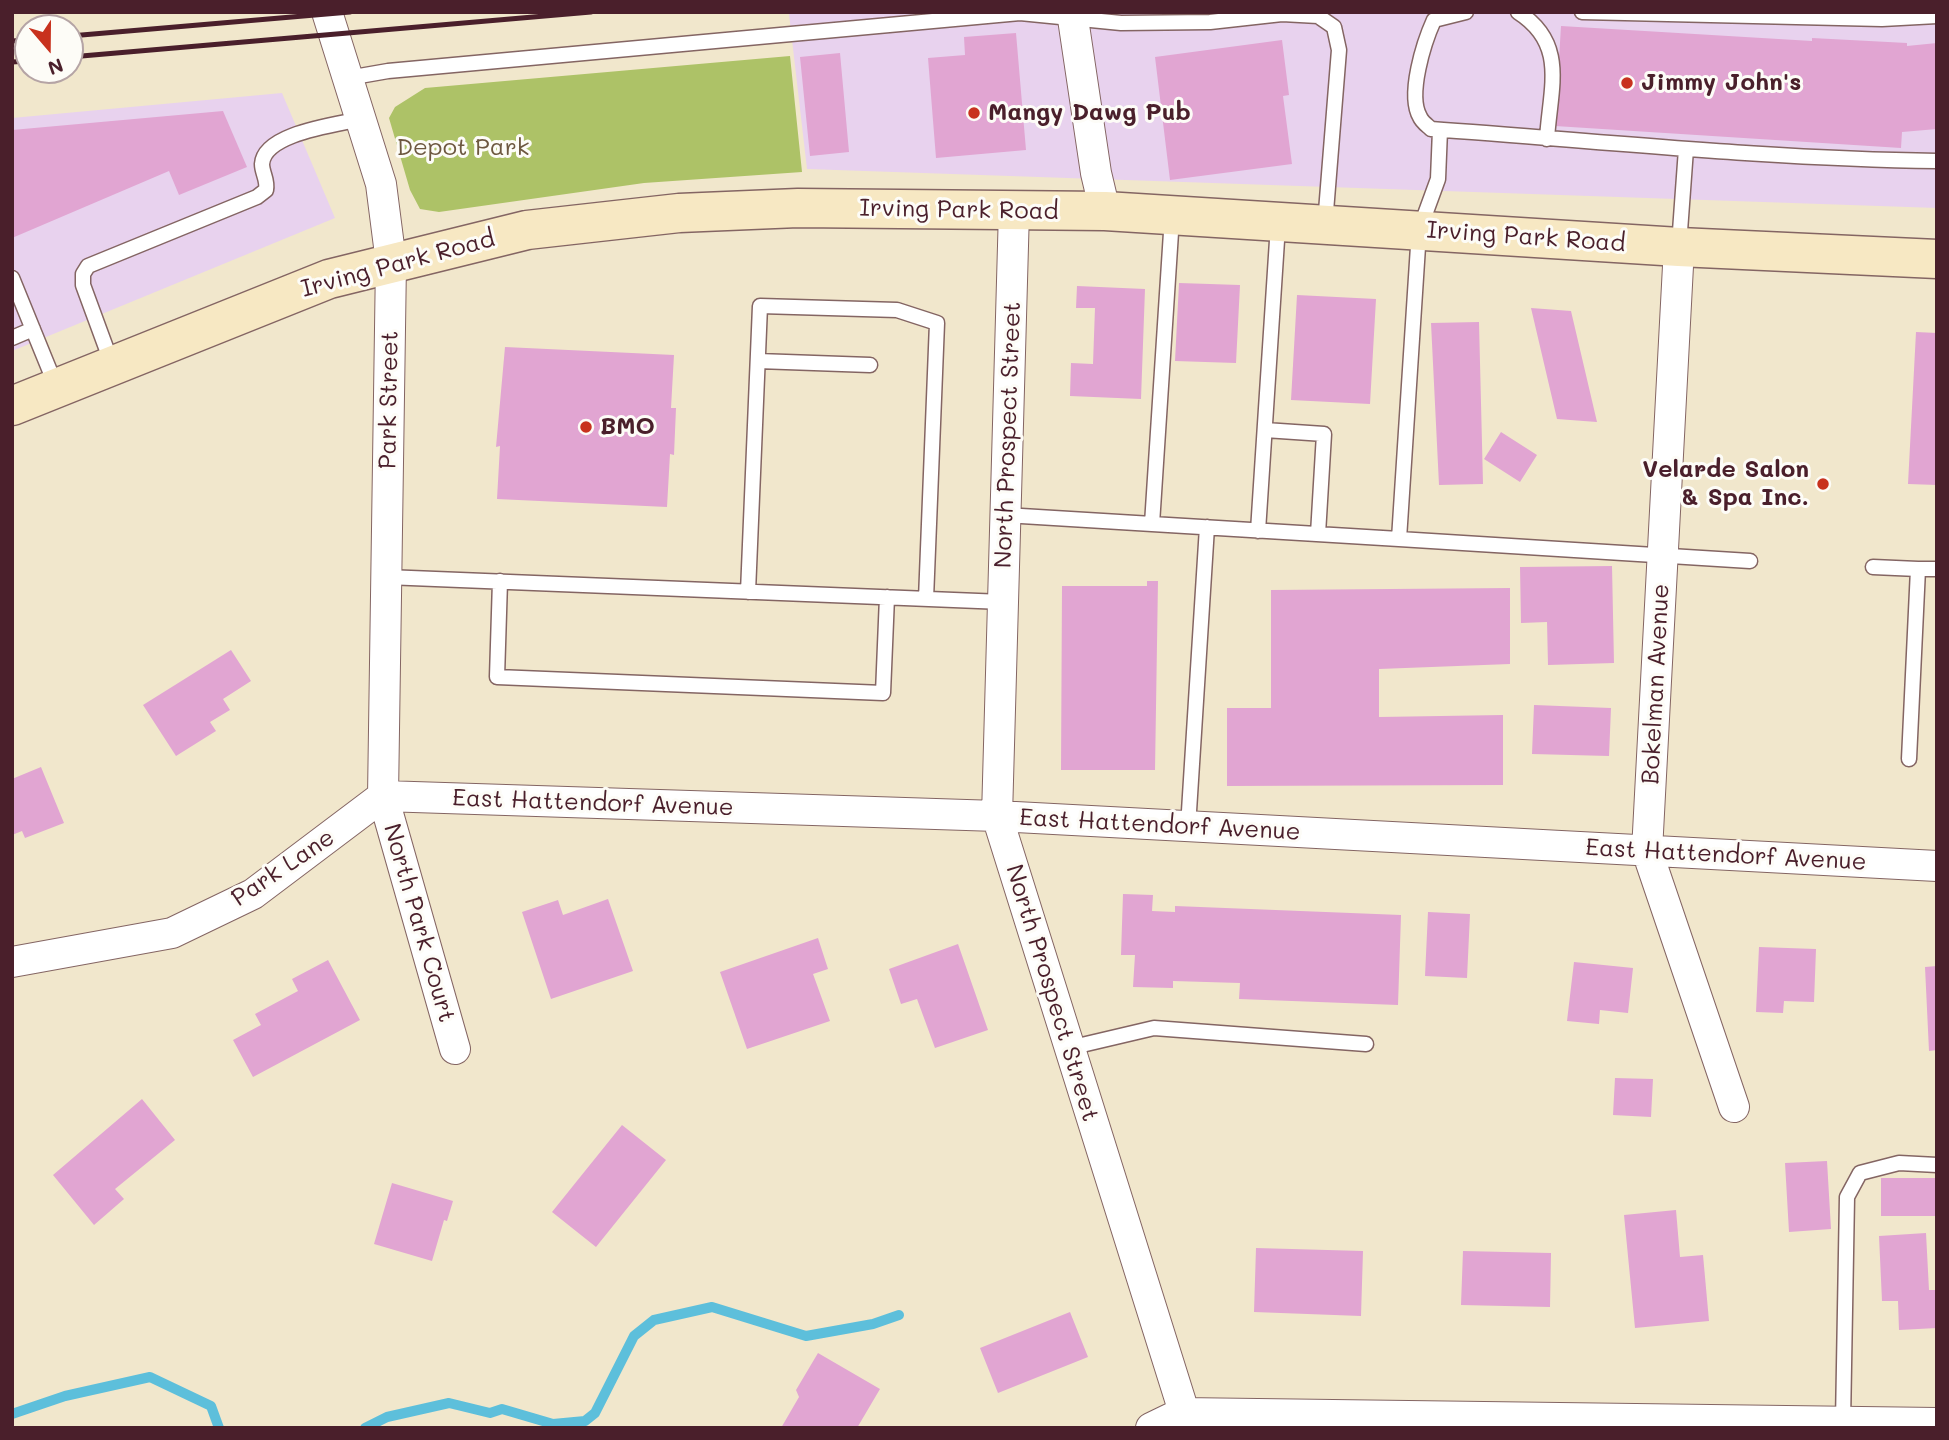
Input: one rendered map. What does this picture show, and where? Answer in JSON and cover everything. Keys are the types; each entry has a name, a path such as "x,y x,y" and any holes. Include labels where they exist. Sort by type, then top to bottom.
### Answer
{"main road":[{"name":"Irving Park Road","path":"12,406 330,279 527,230 679,213 798,208 1105,211 1679,247 1937,259"}],"street":[{"name":"Park Street","path":"327,12 381,184 391,262 383,796"},
{"path":"1073,16 1096,173 1105,211"},
{"name":"North Prospect Street","path":"1014,210 997,816 1185,1420"},
{"name":"Bokelman Avenue","path":"1679,247 1647,851 1734,1107"},
{"name":"East Hattendorf Avenue","path":"383,796 997,816 1937,866"},
{"name":"Park Lane","path":"12,962 172,933 253,894 383,796"},
{"name":"North Park Court","path":"383,796 455,1049"},
{"path":"1151,1428 1185,1420 1937,1423"}],"lane":[{"path":"1466,12 1434,20 1425,40 1415,87 1419,116 1431,129 1859,160 1937,161"},
{"path":"1518,12 1535,23 1546,36 1552,51 1547,139"},
{"path":"1582,12 1882,19 1937,16"},
{"path":"348,78 388,71 1020,13 1210,22 1282,13 1318,16 1334,27 1339,50 1325,225"},
{"path":"112,366 83,285 83,274 88,267 257,197 266,190 267,181 262,165 268,149 283,138 361,119"},
{"path":"1399,539 1419,231 1438,179 1440,130"},
{"path":"1679,247 1686,149"},
{"path":"1152,524 1172,216"},
{"path":"1258,531 1278,222"},
{"path":"12,278 57,388"},
{"path":"748,592 760,306 897,310 937,323 926,599"},
{"path":"12,338 33,330"},
{"path":"758,361 870,365"},
{"path":"1265,430 1324,434 1318,534"},
{"path":"1006,515 1750,561"},
{"path":"1188,827 1207,527"},
{"path":"1873,567 1937,569"},
{"path":"1909,759 1918,569"},
{"path":"386,577 1003,602"},
{"path":"500,582 497,677 856,692 883,693 887,597"},
{"path":"1069,1048 1154,1028 1366,1044"},
{"path":"1843,1422 1847,1197 1860,1173 1899,1163 1937,1165"}],"shaded area":[{"path":"1937,12 1937,208 807,169 789,14"},
{"path":"282,93 335,218 12,351 12,118"}],"green space":[{"name":"Depot Park","path":"790,56 802,172 644,183 439,212 420,209 410,190 389,118 395,107 425,88"}],"building":[{"path":"1561,26 1812,41 1812,38 1907,43 1907,46 1937,43 1937,129 1902,132 1901,148 1555,126"},
{"path":"1016,33 1026,150 936,158 928,58 965,55 964,37"},
{"path":"1282,40 1289,95 1283,96 1292,164 1170,180 1155,57"},
{"path":"840,53 849,152 810,156 800,57"},
{"path":"223,111 247,167 179,195 169,171 12,238 12,130"},
{"path":"1179,283 1240,285 1236,363 1175,361"},
{"path":"1077,286 1145,289 1141,399 1070,396 1071,363 1093,364 1095,308 1076,308"},
{"path":"1297,295 1376,299 1370,404 1291,400"},
{"path":"1531,308 1571,311 1597,422 1557,419"},
{"path":"1479,322 1483,484 1439,485 1431,323"},
{"path":"1916,332 1937,333 1937,485 1908,484"},
{"name":"BMO","path":"505,347 674,355 671,408 676,408 674,455 670,454 667,507 497,499 500,446 496,447"},
{"path":"1501,432 1537,455 1520,482 1484,459"},
{"path":"1612,566 1614,663 1548,665 1547,622 1521,623 1520,567"},
{"path":"1147,581 1158,581 1155,770 1061,770 1062,586 1147,586"},
{"path":"1510,588 1510,664 1379,669 1379,717 1503,715 1503,785 1227,786 1227,708 1271,708 1271,590"},
{"path":"231,650 251,681 223,699 230,710 210,722 216,731 176,756 143,705"},
{"path":"1534,705 1611,708 1609,756 1532,754"},
{"path":"41,767 64,823 25,838 22,831 12,835 12,779"},
{"path":"1123,894 1153,895 1152,911 1175,912 1175,906 1401,915 1398,1005 1239,999 1240,983 1173,981 1173,988 1133,987 1135,955 1121,955"},
{"path":"608,899 633,971 551,999 522,912 558,900 563,915"},
{"path":"1428,912 1470,914 1467,978 1425,976"},
{"path":"818,938 828,969 813,974 830,1021 747,1049 720,972"},
{"path":"958,944 988,1030 935,1048 917,999 901,1004 889,969"},
{"path":"1759,947 1816,949 1814,1002 1784,1001 1783,1013 1756,1012"},
{"path":"328,960 360,1020 253,1077 233,1040 261,1025 255,1014 298,991 292,979"},
{"path":"1574,962 1633,968 1628,1013 1600,1010 1599,1024 1567,1021"},
{"path":"1937,966 1937,1050 1929,1051 1925,967"},
{"path":"1615,1078 1653,1079 1651,1117 1613,1115"},
{"path":"142,1099 175,1140 115,1189 124,1199 94,1225 53,1175"},
{"path":"622,1125 666,1160 596,1247 552,1212"},
{"path":"1827,1161 1831,1229 1789,1232 1785,1163"},
{"path":"1881,1178 1935,1178 1936,1216 1881,1216"},
{"path":"392,1183 453,1201 447,1221 444,1220 432,1261 374,1244"},
{"path":"1676,1210 1680,1257 1703,1255 1709,1321 1635,1328 1624,1215"},
{"path":"1926,1233 1929,1290 1937,1290 1937,1328 1899,1330 1898,1301 1882,1301 1879,1236"},
{"path":"1256,1248 1363,1251 1361,1316 1254,1312"},
{"path":"1463,1251 1551,1253 1550,1307 1461,1305"},
{"path":"1070,1312 1088,1357 998,1393 980,1348"},
{"path":"818,1353 880,1389 857,1428 781,1428 799,1397 796,1390"}],"waterway":[{"path":"365,1428 387,1417 449,1403 490,1413 502,1409 553,1424 585,1421 595,1413 634,1336 654,1320 712,1307 806,1336 873,1324 899,1315"},
{"path":"12,1414 65,1396 150,1377 211,1406 219,1428"}],"railway":[{"path":"84,35 350,12"},
{"path":"84,56 591,12"}],"place":[{"name":"Jimmy John's","path":"1627,83"},
{"name":"Mangy Dawg Pub","path":"974,113"},
{"name":"BMO","path":"586,427"},
{"name":"Velarde Salon & Spa Inc.","path":"1823,484"}]}
